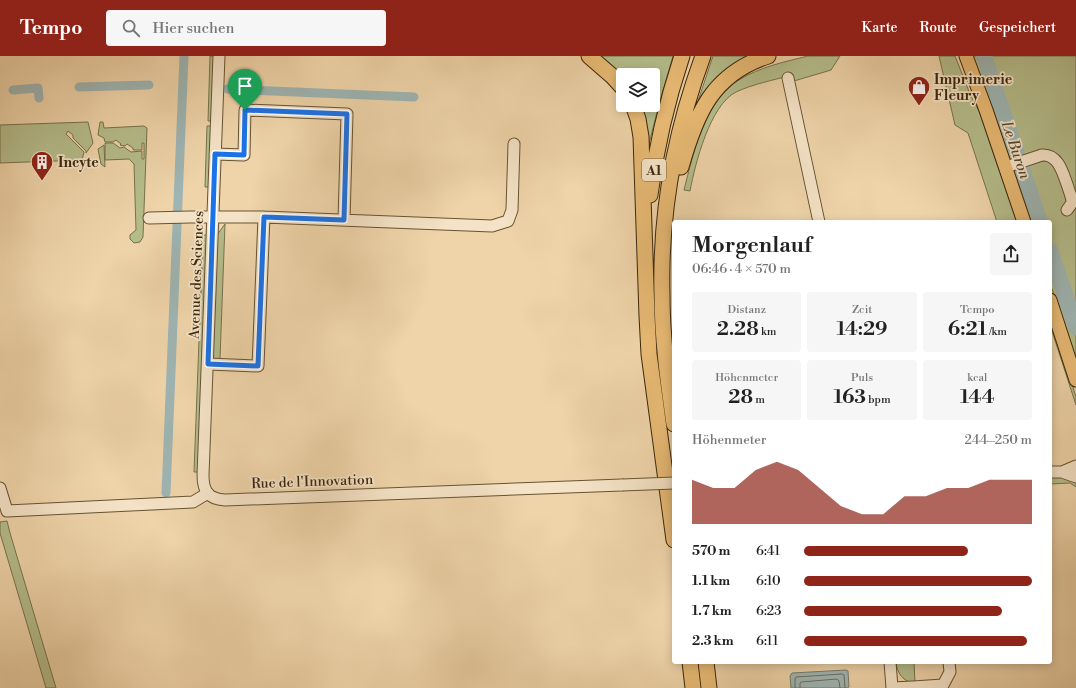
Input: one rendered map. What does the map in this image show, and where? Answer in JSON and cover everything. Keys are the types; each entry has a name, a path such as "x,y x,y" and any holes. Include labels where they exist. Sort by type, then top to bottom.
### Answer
{"highway":[{"path":"589,56 616,80"},
{"name":"A1","path":"672,525 652,378 647,324 647,233 655,161 666,111 682,56"},
{"name":"A1","path":"672,407 663,330 662,266 666,211 673,164 683,117 703,56"},
{"path":"662,266 680,173 690,139 700,114 712,93 727,77 740,68 768,56"},
{"path":"636,112 641,137 646,288"},
{"path":"685,664 685,688"},
{"path":"690,664 693,688"},
{"path":"706,664 709,688"}],"main road":[{"path":"966,56 1008,166 1023,220"},
{"path":"1052,306 1076,380"}],"street":[{"name":"Avenue des Sciences","path":"208,494 203,482 219,56"},
{"path":"788,78 819,220"},
{"path":"215,154 244,155 245,110 347,114 344,220"},
{"path":"154,218 264,217 492,226 508,221 512,210 514,144"},
{"path":"1008,166 1031,158 1046,155 1054,159 1060,165 1071,197 1071,205 1067,210"},
{"path":"208,364 258,366 264,217"},
{"path":"1062,472 1076,466"},
{"path":"1052,472 1062,472 1076,477"},
{"name":"Rue de l'Innovation","path":"208,494 218,499 225,500 672,483"},
{"path":"0,488 7,511 193,502 208,494"},
{"path":"890,664 892,688 943,685 950,672 949,664"}],"green space":[{"path":"210,56 215,56 212,121 208,121"},
{"path":"593,56 673,56 660,101 660,68 616,68 616,77"},
{"path":"713,56 752,56 701,103 698,101"},
{"path":"808,56 840,56 831,70 794,81 792,75 764,82 736,92 727,99 711,122 705,136 690,191 684,190 696,145 702,129 717,101 727,89 747,75 772,65"},
{"path":"939,56 955,56 970,94 981,115 1018,220 996,220 968,133 955,125"},
{"path":"971,56 1076,56 1076,361 1052,289 1052,220 1028,220"},
{"path":"638,112 657,112 648,148"},
{"path":"88,122 93,143 86,153 86,151 73,138 73,135 68,131 66,134 84,152 82,160 0,163 0,125"},
{"path":"100,122 103,122 104,128 144,126 147,128 143,237 140,242 134,243 130,239 130,235 136,230 134,164 129,159 105,160 105,143 113,143 120,148 124,147 131,152 142,151 142,159 144,159 144,143 142,143 142,150 133,150 133,148 127,144 125,146 120,145 121,144 116,140 113,142 105,142 104,138 98,135"},
{"path":"207,126 212,126 210,187 205,187"},
{"path":"104,145 105,167 101,164 98,149"},
{"path":"225,224 220,359 213,359 217,235"},
{"path":"203,235 208,235 199,472 194,472"},
{"path":"1052,322 1076,397 1076,405 1052,331"},
{"path":"1052,477 1065,477 1076,481 1076,487 1070,483 1052,484"},
{"path":"7,521 56,688 46,688 0,533 0,522"},
{"path":"896,664 914,664 915,683 904,679 898,670"}],"water":[{"path":"848,671 849,687 847,688 791,688 790,676 792,673"}],"waterway":[{"path":"166,493 184,56"},
{"name":"Le Buron","path":"984,56 1039,220"},
{"path":"79,87 149,85"},
{"path":"13,90 38,88 39,98"},
{"path":"227,89 414,97"},
{"name":"Le Buron","path":"1052,256 1076,327"}],"place":[{"name":"Imprimerie Fleury","path":"919,106"},
{"name":"Incyte","path":"42,182"}],"route":[{"path":"245,110 347,114 344,220 264,217 258,366 208,364 215,154 244,155 245,110"}]}
